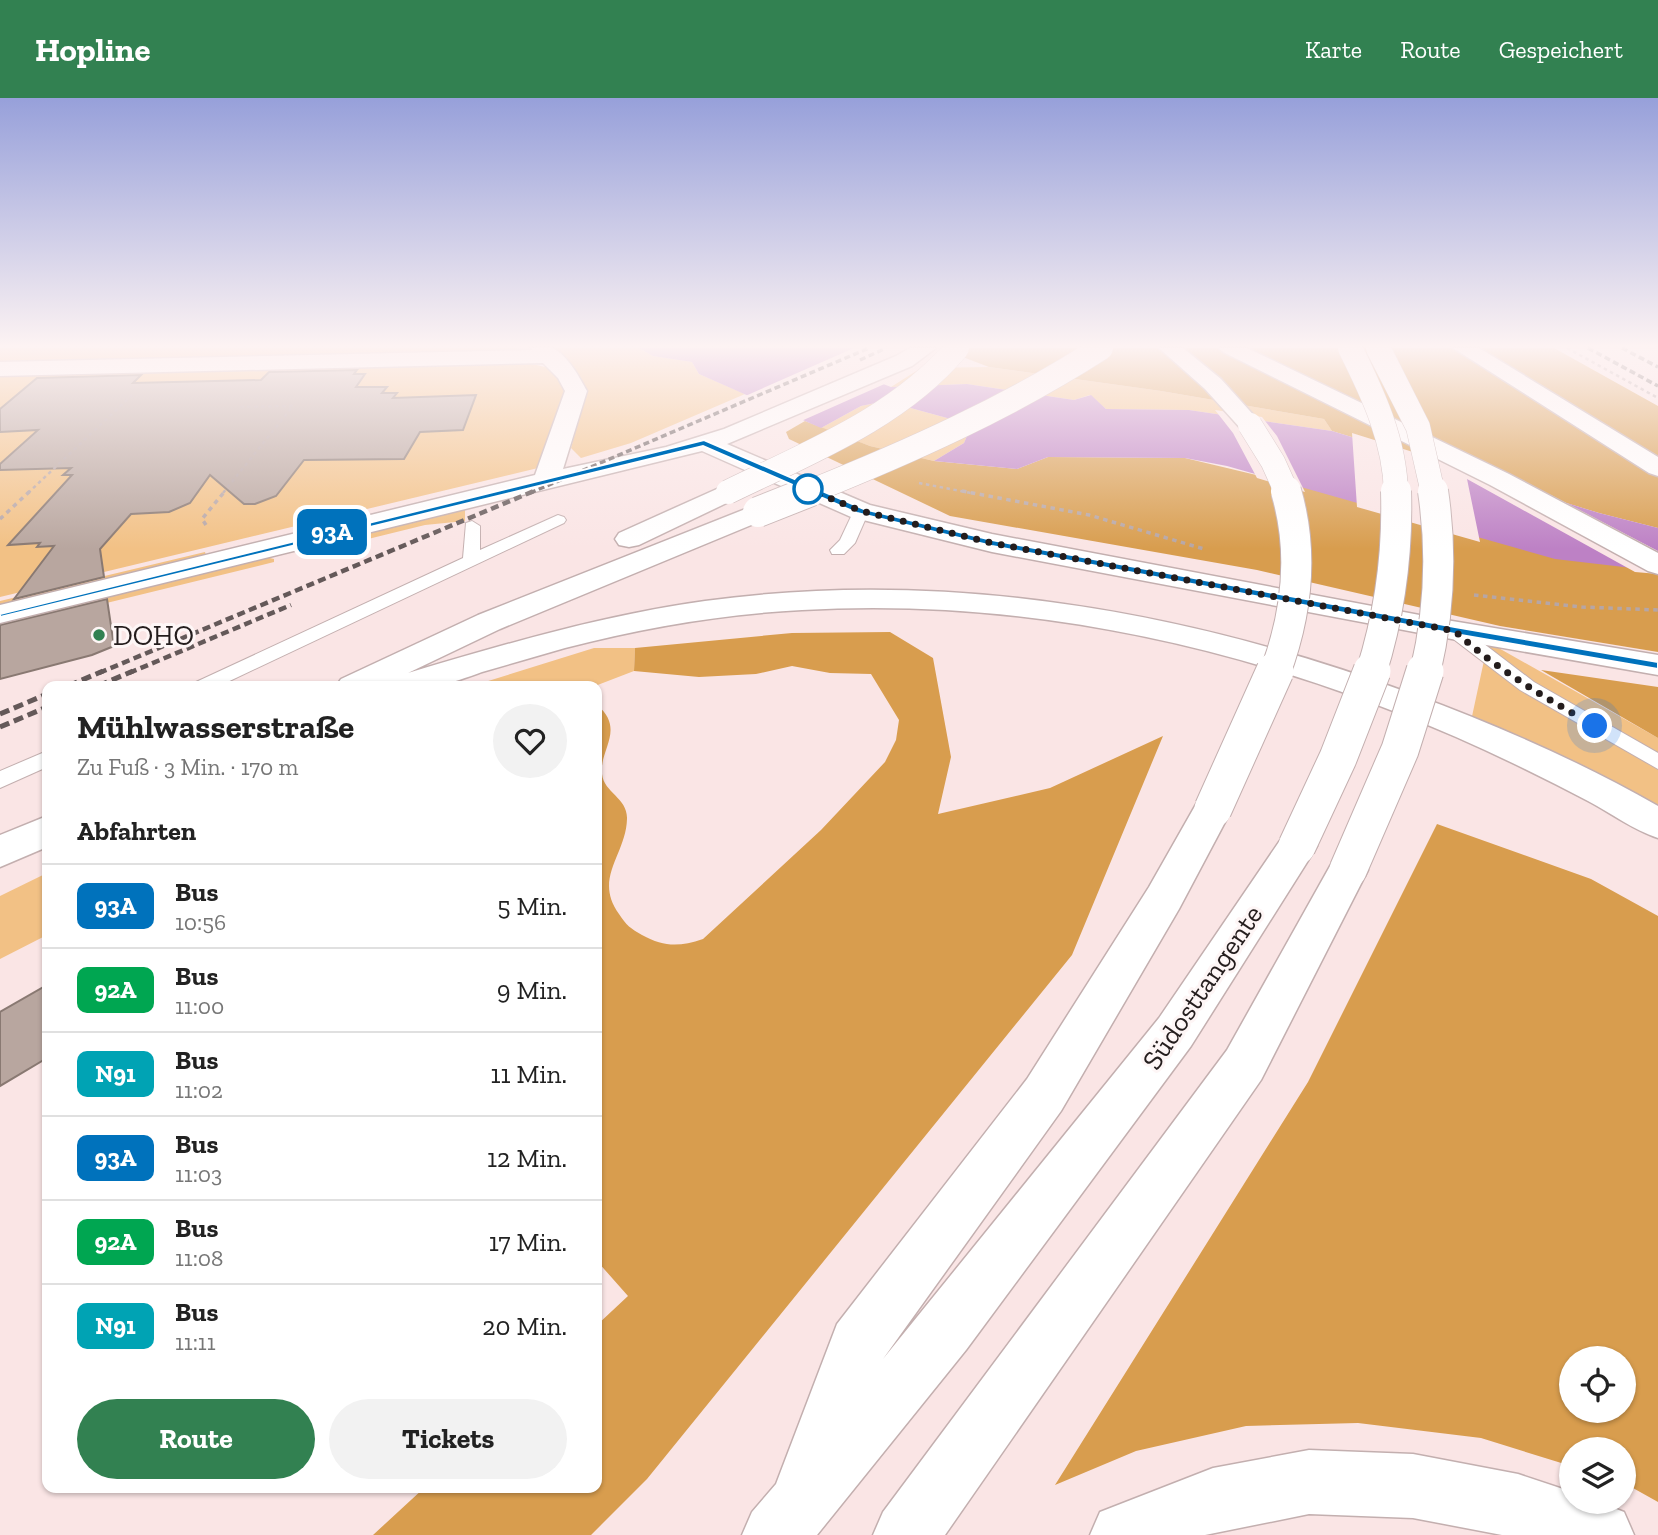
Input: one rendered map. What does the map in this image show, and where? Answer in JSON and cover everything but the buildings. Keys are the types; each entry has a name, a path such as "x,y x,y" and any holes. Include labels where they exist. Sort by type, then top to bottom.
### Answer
{"main road":[{"path":"546,480 568,415"},
{"path":"0,614 704,443 733,434 774,415"},
{"path":"347,681 448,625 728,492 875,415"},
{"path":"364,681 489,622 914,451 991,415"},
{"path":"786,1522 859,1345 1044,1095 1164,898 1213,809 1263,704 1285,643 1294,608 1298,566 1296,531 1289,500 1279,474 1250,425 1241,415"},
{"path":"1366,415 1575,518 1658,565"},
{"name":"Südosttangente","path":"786,1522 946,1330 1175,1032 1297,846 1358,714 1386,627 1397,556 1396,481 1380,415"},
{"path":"906,1535 1244,1065 1348,870 1408,731 1432,639 1439,565 1433,486 1422,437 1413,415"},
{"path":"1575,415 1658,468"},
{"path":"733,434 924,526"},
{"path":"704,443 861,511 1005,546 1455,631 1658,666"},
{"path":"418,681 579,634 708,610 803,601 938,599 1038,606 1130,621 1236,646 1382,694 1538,760 1658,824"},
{"path":"0,852 42,832"},
{"path":"1123,1535 1213,1500 1309,1482 1413,1486 1518,1506 1601,1535"}],"lane":[{"path":"838,550 846,543 861,511"},
{"path":"214,681 558,520"},
{"path":"471,562 472,526"},
{"path":"1455,631 1477,651 1533,690 1658,762"},
{"path":"0,780 42,760"}],"path":[{"path":"0,519 111,415"},
{"path":"206,525 202,519 286,415"}],"shaded area":[{"path":"0,415 558,415 538,468 0,597"},
{"path":"580,415 696,415 631,443 581,458 571,448"},
{"path":"792,415 845,415 821,428"},
{"path":"845,415 936,415 958,421 969,431 964,443 934,461 870,446 821,428"},
{"path":"936,415 1223,415 1332,431 1599,513 1658,528 1658,571 1555,559 1227,466 1185,458 1048,457 1017,469 934,461 964,443 969,431 958,421"},
{"path":"1223,415 1301,415 1324,419 1332,431"},
{"path":"1301,415 1658,415 1658,528 1599,513 1332,431 1324,419"},
{"path":"805,421 870,446 934,461 1017,469 1048,457 1185,458 1658,571 1658,652 1500,626 1257,570 950,516 789,439 786,432"},
{"path":"465,509 465,521 425,525 307,554 305,550 309,546"},
{"path":"205,552 206,556 0,605 0,601"},
{"path":"266,557 274,559 274,562 0,629 0,621"},
{"path":"890,632 933,658 951,757 938,814 1050,788 1163,736 1072,955 647,1479 591,1535 373,1535 419,1493 602,1493 602,1320 628,1296 602,1267 602,774 607,786 624,806 627,819 609,889 619,914 635,931 665,944 703,939 821,830 885,762 896,740 899,720 871,674 830,673 792,666 756,674 699,677 634,671 635,648 792,633"},
{"path":"1488,642 1658,738 1658,810 1471,721"},
{"path":"594,648 635,648 634,671 602,683 602,681 488,681"},
{"path":"1541,670 1658,687 1658,738"},
{"path":"602,711 610,723 609,740 602,765"},
{"path":"1437,824 1591,879 1658,916 1658,1502 1636,1490 1636,1437 1559,1437 1559,1462 1481,1438 1358,1423 1246,1426 1136,1451 1055,1485 1308,1082"},
{"path":"42,875 42,938 0,959 0,896"}],"pier":[{"path":"783,415 815,415 799,422"},
{"path":"1219,415 1262,417 1277,436 1305,492 1257,478 1233,433"},
{"path":"1352,433 1551,495 1658,551 1658,574 1635,572 1467,479 1480,542 1357,507"}],"railway":[{"path":"530,493 712,415"},
{"path":"99,673 534,491"},
{"path":"129,673 291,605"},
{"path":"80,681 103,671"},
{"path":"110,681 133,671"},
{"path":"0,714 42,696"},
{"path":"0,727 42,709"}],"bus line":[{"name":"93A","path":"0,614 704,443 861,511 992,543 1455,631 1658,665"}],"place":[{"name":"DOHO","path":"99,635"}],"route":[{"path":"808,489 861,511 992,543 1455,631 1477,651 1533,690 1595,726"}]}
